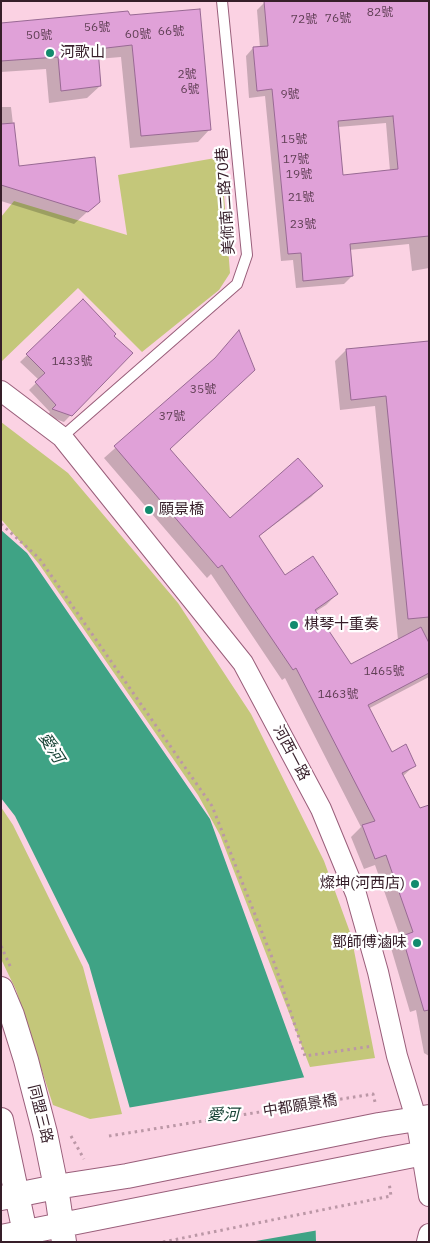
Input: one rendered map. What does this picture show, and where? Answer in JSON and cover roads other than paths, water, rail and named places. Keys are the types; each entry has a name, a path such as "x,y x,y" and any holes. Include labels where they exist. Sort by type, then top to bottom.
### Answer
{"street":[{"name":"河西一路","path":"1,391 62,438 243,663 321,809 356,894 378,972 397,1056 422,1118 429,1196"},
{"name":"同盟三路","path":"1,989 7,1018 26,1060 41,1115 56,1187 63,1233"},
{"path":"10,1196 127,1176 422,1118"},
{"path":"1,1120 10,1196 26,1237"},
{"path":"1,1237 26,1237 63,1233 127,1213 425,1153"},
{"path":"428,1242 429,1234"}],"lane":[{"name":"美術南二路70巷","path":"62,438 237,284 247,255 222,1"}],"water":[{"name":"愛河","path":"1,530 27,553 210,819 312,1099 316,1242 168,1242 89,965 15,816 1,798"}],"place":[{"name":"河歌山","path":"50,53"},
{"name":"願景橋","path":"149,510"},
{"name":"棋琴十重奏","path":"294,625"},
{"name":"燦坤(河西店)","path":"415,884"},
{"name":"鄧師傅滷味","path":"417,943"}]}
